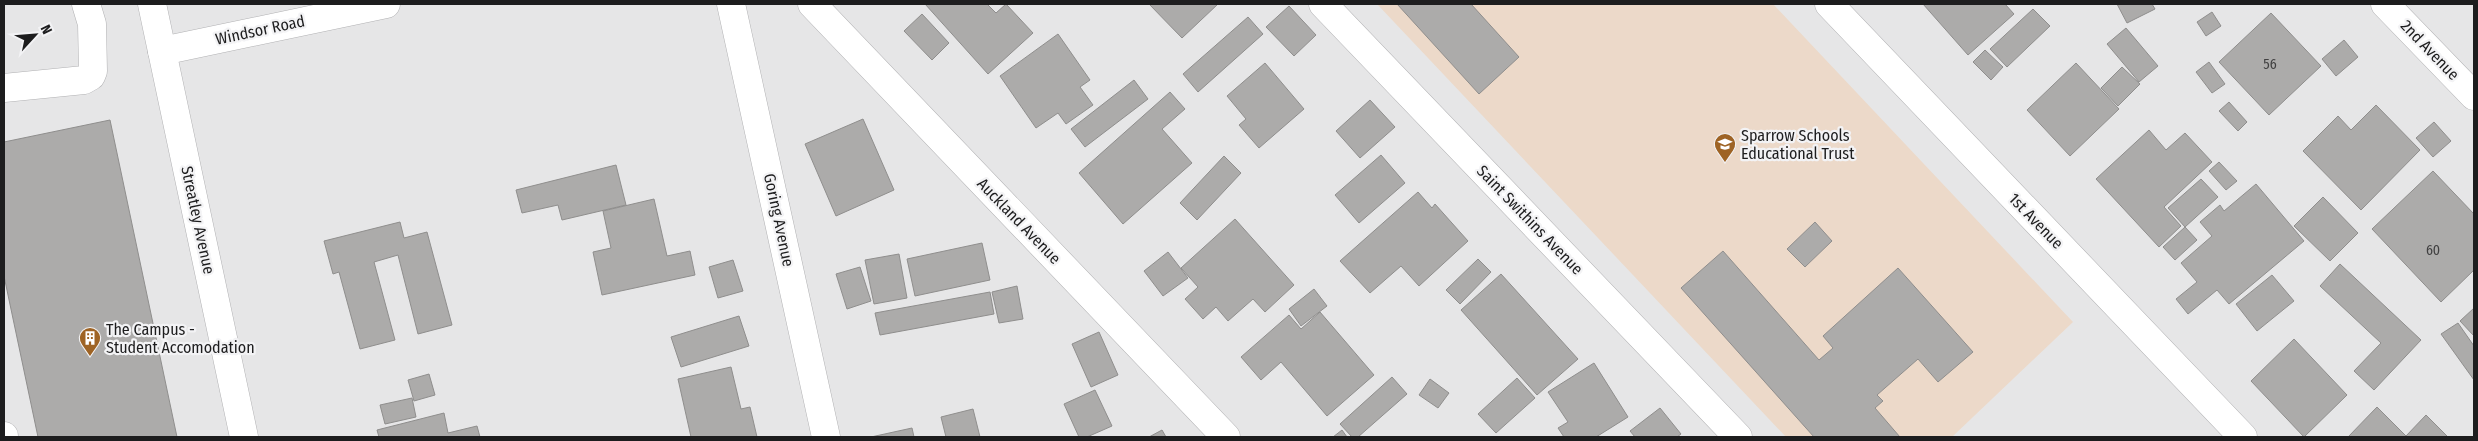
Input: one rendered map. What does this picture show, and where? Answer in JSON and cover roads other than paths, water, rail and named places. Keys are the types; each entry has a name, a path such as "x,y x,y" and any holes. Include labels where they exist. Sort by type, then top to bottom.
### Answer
{"street":[{"path":"4,88 84,80 90,76 93,71 92,24 86,4"},
{"name":"Streatley Avenue","path":"152,4 244,437"},
{"name":"Windsor Road","path":"162,51 386,4"},
{"name":"Goring Avenue","path":"731,4 826,437"},
{"name":"Auckland Avenue","path":"812,4 1224,436"},
{"name":"Saint Swithins Avenue","path":"1323,4 1738,437"},
{"name":"1st Avenue","path":"1829,4 2243,437"},
{"name":"2nd Avenue","path":"2385,4 2474,96"}],"place":[{"name":"Sparrow Schools Educational Trust","path":"1725,163"},
{"name":"The Campus - Student Accomodation","path":"90,357"}]}
